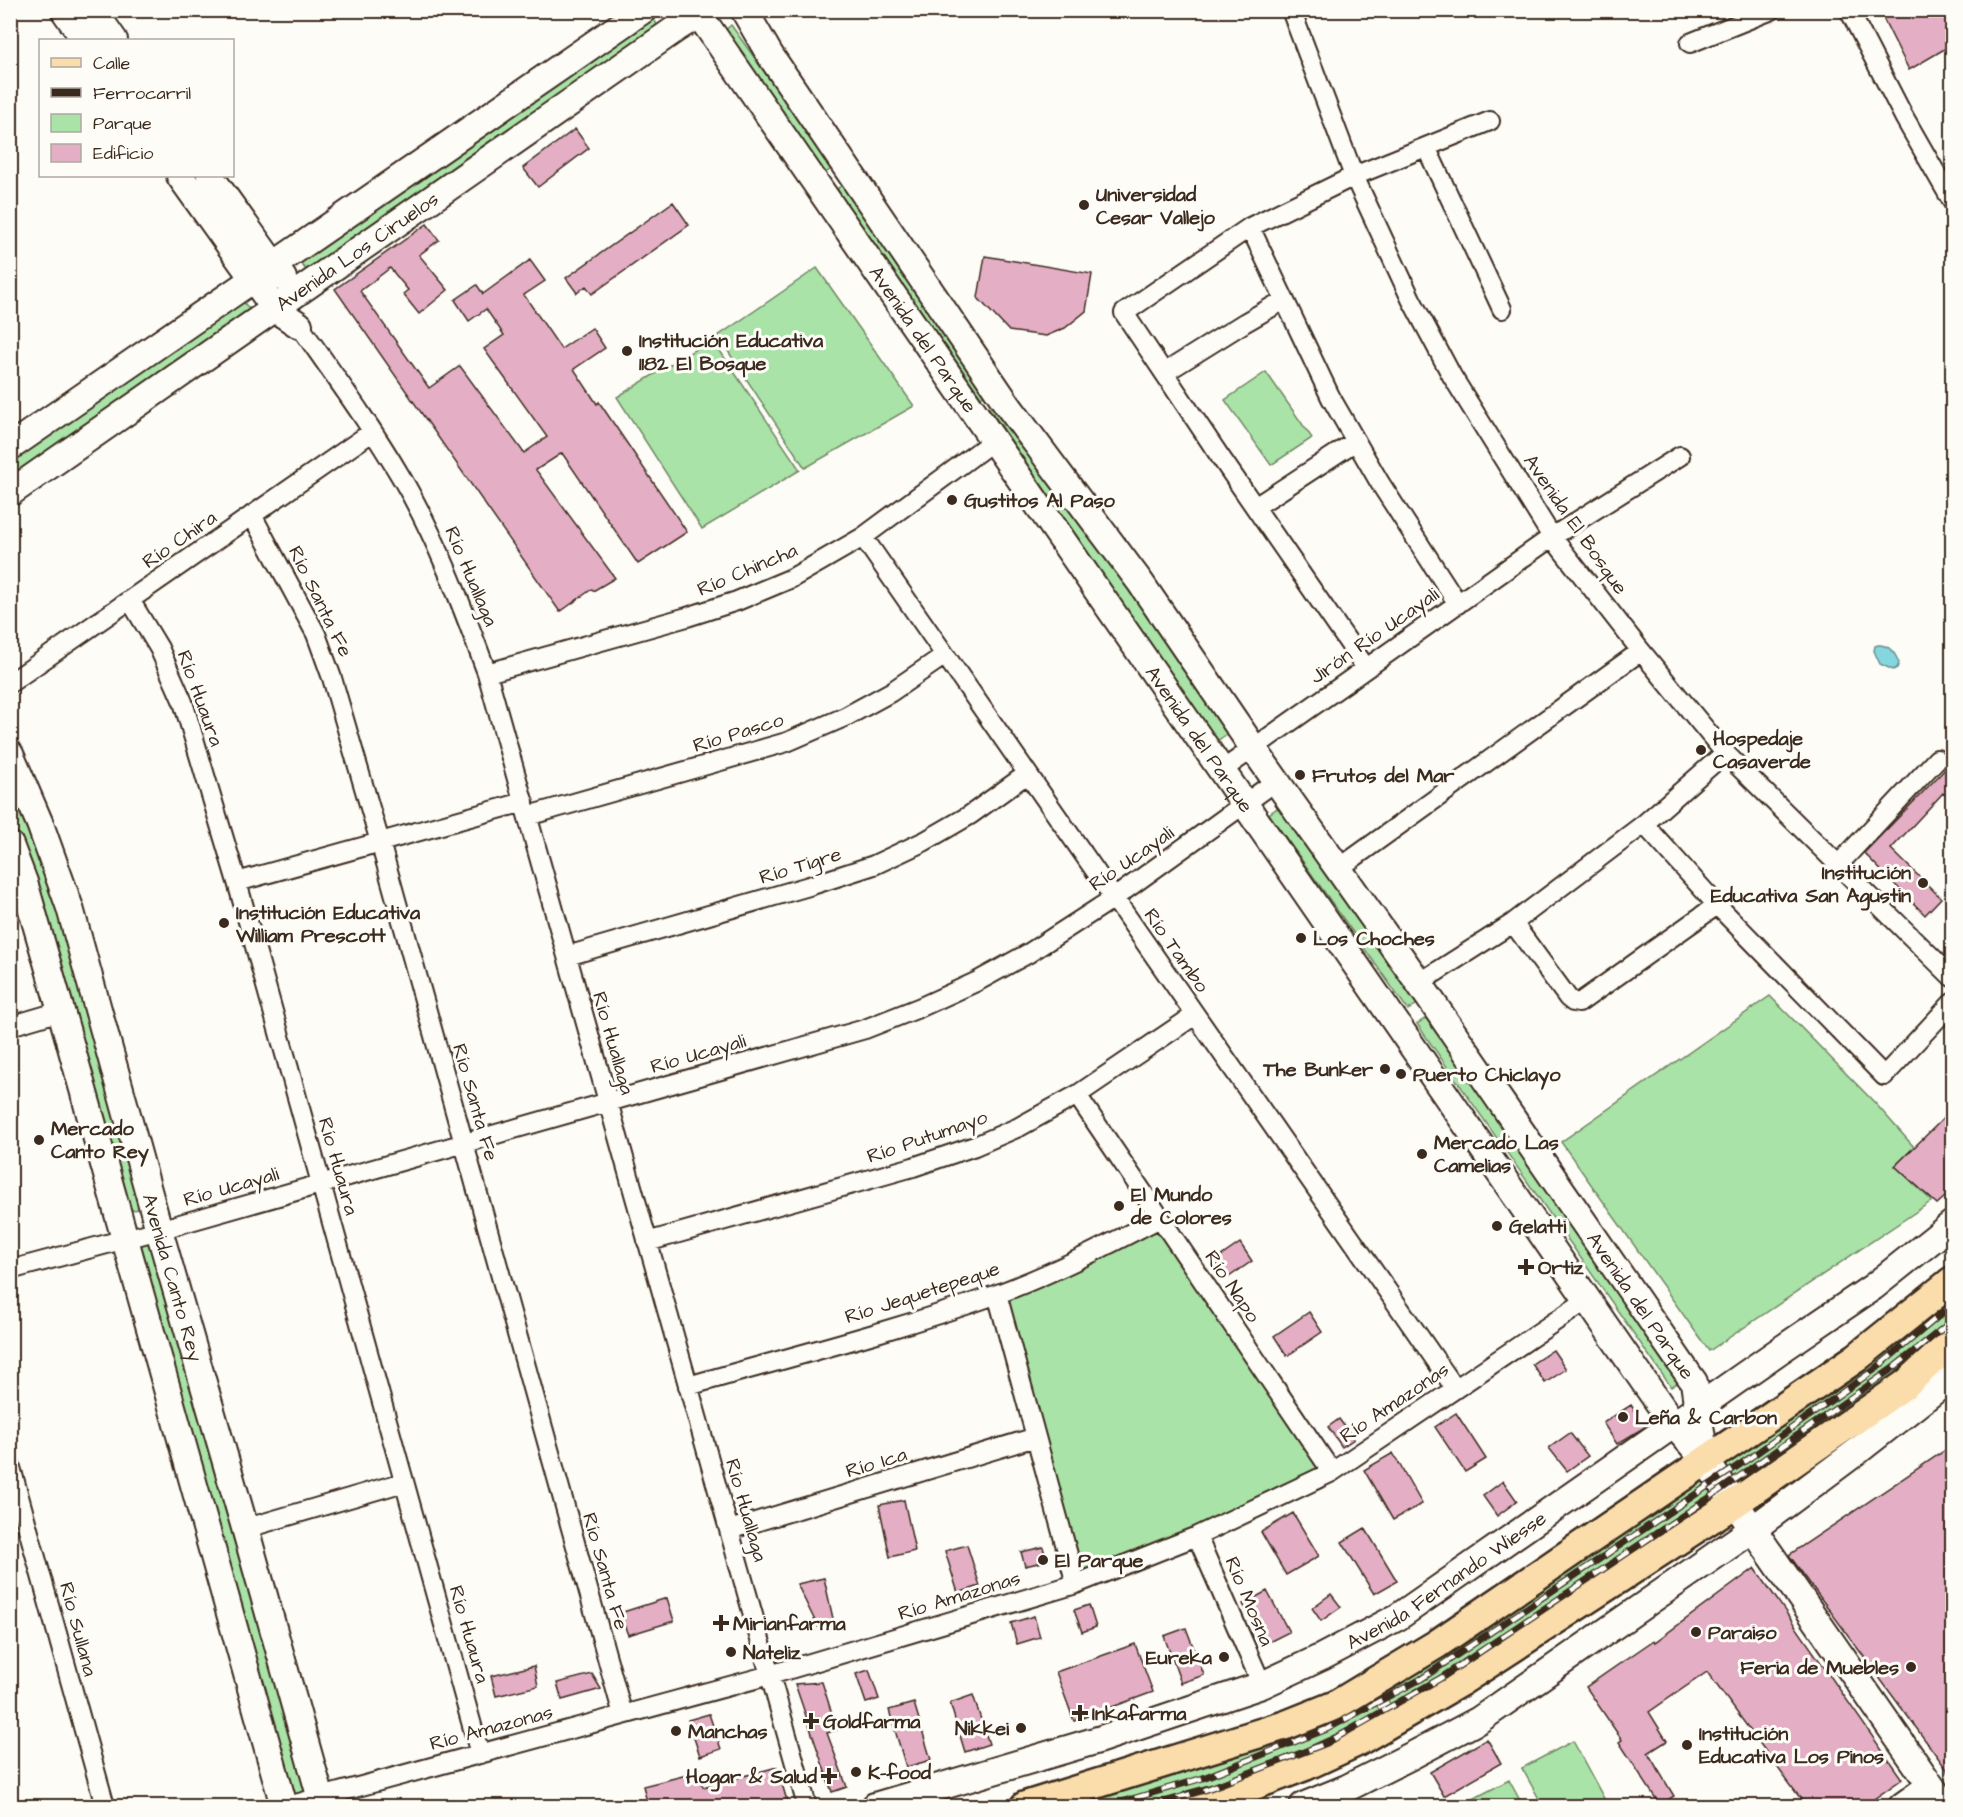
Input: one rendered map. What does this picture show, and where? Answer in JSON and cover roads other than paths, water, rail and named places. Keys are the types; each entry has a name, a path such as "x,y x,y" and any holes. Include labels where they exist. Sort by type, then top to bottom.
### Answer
{"main road":[{"path":"64,10 101,24"},
{"name":"Avenida Los Ciruelos","path":"10,447 643,10"},
{"name":"Avenida del Parque","path":"744,10 770,55 1009,407 1140,582 1694,1382 1705,1460"},
{"name":"Avenida Los Ciruelos","path":"10,493 700,12"},
{"name":"Avenida del Parque","path":"700,12 817,187 1587,1300 1674,1425 1705,1460 1945,1806"},
{"path":"817,187 846,168"},
{"path":"181,177 253,279 285,302"},
{"path":"211,177 274,265 285,302 300,325"},
{"name":"Avenida Canto Rey","path":"10,754 40,824 70,908 322,1802"},
{"name":"Avenida Canto Rey","path":"10,845 27,893 61,1011 286,1806"},
{"name":"Avenida Fernando Wiesse","path":"874,1806 1098,1740 1262,1685 1322,1658 1398,1617 1873,1287 1953,1224"},
{"path":"1025,1806 1286,1725 1336,1705 1437,1644 1856,1358 1953,1281"},
{"path":"1192,1806 1218,1799 1305,1766 1367,1737 1460,1682 1735,1503 1906,1384 1953,1342"},
{"path":"1303,1806 1347,1788 1479,1720 1753,1529 1953,1377"},
{"path":"1902,1806 1930,1786"}],"street":[{"name":"Avenida El Bosque","path":"1291,10 1354,176 1412,299 1452,376 1552,537 1725,753 1953,977"},
{"path":"1690,43 1772,10"},
{"path":"1849,10 1893,97 1953,201"},
{"path":"1366,668 1124,313 1250,228 1354,176 1490,122"},
{"path":"1426,147 1502,309"},
{"path":"1250,228 1331,398 1385,492 1458,603"},
{"path":"1164,373 1244,322 1284,300"},
{"name":"Río Huallaga","path":"300,325 402,478 436,546 463,608 487,673 807,1806"},
{"name":"Río Chira","path":"10,683 372,432"},
{"name":"Río Chincha","path":"487,673 687,617 737,601 792,578 862,537 993,441"},
{"path":"1255,507 1356,441"},
{"name":"Jirón Río Ucayali","path":"1221,771 1552,537 1680,456"},
{"name":"Río Santa Fe","path":"252,515 316,634 332,678 380,842 623,1715"},
{"name":"Río Tambo","path":"862,537 1455,1388"},
{"name":"Río Huaura","path":"130,600 159,648 183,702 237,882 480,1754"},
{"path":"1338,869 1641,651"},
{"name":"Río Pasco","path":"237,882 380,842 526,809 787,742 847,716 891,692 945,655"},
{"path":"1419,983 1514,923 1644,824 1725,753"},
{"path":"1839,864 1936,759"},
{"name":"Río Tigre","path":"567,956 874,865 926,841 970,815 1027,774"},
{"name":"Río Ucayali","path":"10,1270 159,1230 864,1029 921,1007 978,981 1029,953 1114,898 1276,781"},
{"path":"1644,824 1717,905 1884,1076 1953,1003"},
{"path":"1514,923 1568,998 1579,1003 1717,905"},
{"path":"10,1026 61,1011"},
{"name":"Río Putumayo","path":"648,1242 913,1167 1019,1127 1077,1095 1195,1015"},
{"name":"Río Napo","path":"1077,1095 1332,1472"},
{"name":"Río Jequetepeque","path":"688,1386 938,1314 997,1294 1084,1258 1160,1218"},
{"path":"997,1294 1076,1584"},
{"name":"Río Amazonas","path":"286,1806 322,1802 480,1754 770,1675 1076,1584 1197,1536 1332,1472 1587,1300"},
{"name":"Río Ica","path":"729,1530 1036,1437"},
{"name":"Río Sullana","path":"10,1464 105,1806"},
{"path":"254,1526 404,1482"},
{"name":"Río Mosna","path":"1197,1536 1262,1685"}],"water":[{"path":"1875,646 1886,646 1894,653 1899,663 1897,668 1893,670 1880,664 1874,651"}],"railway":[{"path":"1108,1806 1203,1778 1327,1729 1421,1679 1751,1457 1874,1370 1952,1305"},
{"path":"1150,1806 1205,1790 1327,1743 1441,1678 1706,1500 1893,1368 1952,1321"}],"place":[{"name":"Universidad Cesar Vallejo","path":"1084,205"},
{"name":"Institución Educativa 1182 El Bosque","path":"627,351"},
{"name":"Gustitos Al Paso","path":"952,500"},
{"name":"Hospedaje Casaverde","path":"1701,750"},
{"name":"Frutos del Mar","path":"1300,775"},
{"name":"Institución Educativa San Agustin","path":"1923,883"},
{"name":"Institución Educativa William Prescott","path":"224,923"},
{"name":"Los Choches","path":"1301,938"},
{"name":"The Bunker","path":"1385,1069"},
{"name":"Puerto Chiclayo","path":"1401,1074"},
{"name":"Mercado Canto Rey","path":"39,1140"},
{"name":"Mercado Las Camelias","path":"1422,1154"},
{"name":"El Mundo de Colores","path":"1119,1206"},
{"name":"Gelatti","path":"1497,1226"},
{"name":"Ortiz","path":"1526,1267"},
{"name":"Leña & Carbon","path":"1623,1417"},
{"name":"El Parque","path":"1043,1560"},
{"name":"Mirianfarma","path":"721,1623"},
{"name":"Paraiso","path":"1696,1632"},
{"name":"Nateliz","path":"731,1652"},
{"name":"Eureka","path":"1224,1657"},
{"name":"Feria de Muebles","path":"1911,1667"},
{"name":"Inkafarma","path":"1080,1713"},
{"name":"Goldfarma","path":"811,1721"},
{"name":"Nikkei","path":"1021,1728"},
{"name":"Manchas","path":"676,1731"},
{"name":"Institución Educativa Los Pinos","path":"1687,1745"},
{"name":"K-food","path":"856,1772"},
{"name":"Hogar & Salud","path":"829,1776"}]}
